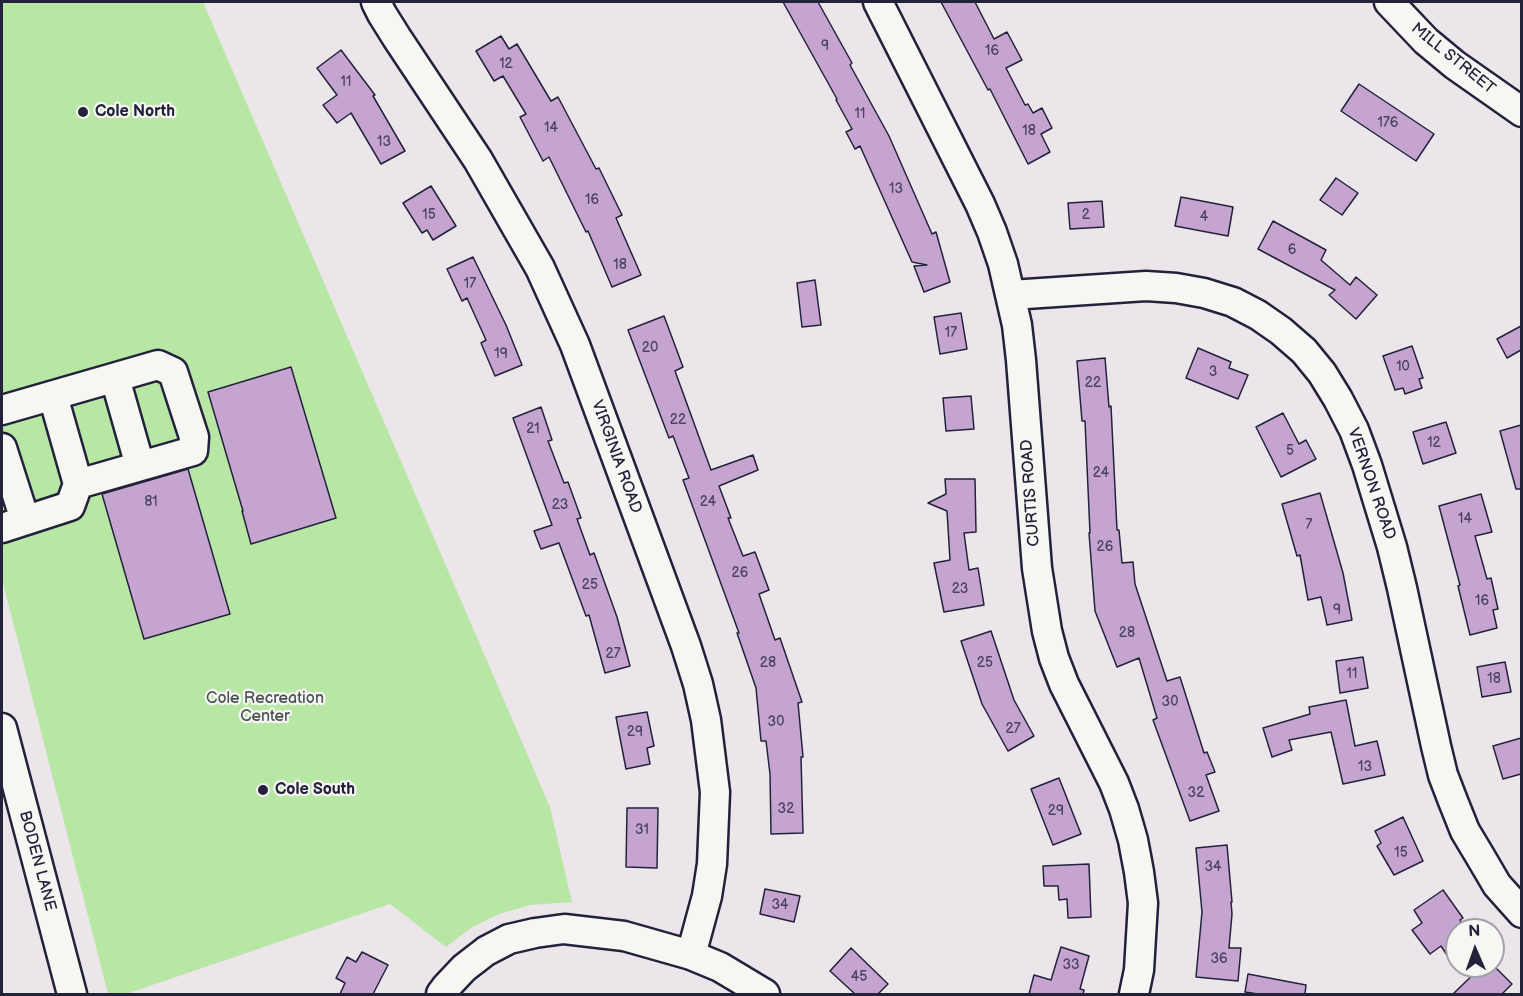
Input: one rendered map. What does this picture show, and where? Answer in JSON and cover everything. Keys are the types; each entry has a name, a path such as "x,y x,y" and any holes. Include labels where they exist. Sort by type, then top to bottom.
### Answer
{"street":[{"name":"VIRGINIA ROAD","path":"376,2 397,38 478,160 540,268 575,345 686,646 706,720 715,792 712,864 707,896 691,955"},
{"name":"CURTIS ROAD","path":"878,2 980,204 1003,264 1017,325 1037,568 1047,631 1064,684 1114,783 1124,809 1139,872 1143,903 1134,994"},
{"name":"MILL STREET","path":"1389,2 1426,41 1455,65 1521,112"},
{"name":"VERNON ROAD","path":"1011,295 1146,286 1204,293 1233,302 1258,315 1304,351 1338,399 1354,430 1367,465 1392,547 1443,775 1453,801 1465,831 1497,885 1521,913"},
{"path":"2,410 158,365 173,372 194,437 192,451 78,484"},
{"path":"115,378 140,466"},
{"path":"2,448 13,524 70,506 78,484 53,396"},
{"name":"BODEN LANE","path":"2,728 72,994"},
{"path":"441,994 464,968 486,951 509,939 564,929 624,936 691,955 720,967 765,994"}],"green space":[{"name":"Cole Recreation Center","path":"2,2 203,2 550,807 572,902 530,905 499,914 471,928 446,947 390,904 126,994 108,994 2,579"}],"building":[{"path":"783,2 818,2 889,136 932,234 936,232 950,282 924,292 914,266 927,265 912,262 860,146 855,149 846,132 852,129"},
{"path":"941,2 975,2 994,39 1007,32 1022,60 1006,68 1025,105 1028,104 1033,113 1042,108 1052,128 1041,134 1050,152 1028,164 990,89 988,90"},
{"path":"501,36 509,49 517,44 551,101 558,97 596,169 599,168 622,215 616,218 641,275 612,287 588,231 586,232 549,157 543,161 520,117 526,114 503,76 494,81 476,51"},
{"path":"341,50 375,95 373,96 405,151 381,164 351,113 337,123 323,105 337,95 317,68"},
{"path":"1359,84 1434,134 1416,161 1341,111"},
{"path":"1336,178 1358,193 1342,215 1320,200"},
{"path":"431,186 456,226 433,240 427,230 422,233 403,203"},
{"path":"1181,197 1233,207 1228,236 1175,226"},
{"path":"1102,201 1104,227 1070,229 1068,203"},
{"path":"1273,221 1326,250 1321,260 1350,285 1356,277 1377,295 1356,319 1329,295 1335,290 1258,249"},
{"path":"473,257 506,325 522,365 495,376 481,343 486,340 467,298 462,301 447,269"},
{"path":"815,280 821,325 802,327 797,283"},
{"path":"961,313 967,349 940,354 934,317"},
{"path":"664,316 683,367 675,371 711,470 753,455 758,470 719,486 731,518 728,518 743,556 755,552 769,590 759,594 775,640 780,638 802,702 798,703 803,757 801,757 803,833 771,834 770,774 766,741 761,741 756,688 737,633 739,633 683,480 689,478 673,436 669,438 628,330"},
{"path":"1521,326 1521,350 1507,358 1497,339"},
{"path":"1412,346 1423,378 1419,379 1422,388 1405,394 1403,388 1395,390 1383,356"},
{"path":"1198,348 1231,362 1229,368 1248,375 1238,399 1186,378"},
{"path":"1105,358 1109,407 1111,406 1117,530 1119,530 1122,563 1133,562 1135,584 1167,681 1180,677 1204,753 1207,752 1215,772 1206,775 1219,811 1190,821 1153,720 1157,718 1139,658 1117,667 1095,611 1089,533 1085,421 1082,421 1077,361"},
{"path":"291,367 336,518 251,544 208,392"},
{"path":"971,396 974,429 946,431 943,398"},
{"path":"541,407 552,440 548,441 564,483 568,482 581,518 577,519 590,555 594,553 617,617 630,666 605,673 589,615 586,616 559,543 541,549 534,531 552,525 513,418"},
{"path":"1283,413 1299,444 1306,440 1316,459 1281,477 1256,427"},
{"path":"1446,422 1456,453 1423,464 1413,432"},
{"path":"1521,425 1521,489 1516,489 1500,431"},
{"path":"188,469 230,614 144,639 102,494"},
{"path":"945,479 975,479 976,532 964,533 969,570 978,568 984,605 944,612 934,563 950,560 947,511 928,503 946,494"},
{"path":"1320,493 1343,573 1352,620 1327,625 1321,597 1308,600 1300,555 1297,556 1282,504"},
{"path":"1481,494 1492,532 1475,536 1487,579 1491,578 1498,609 1493,610 1497,628 1470,635 1458,586 1460,585 1439,506"},
{"path":"991,631 1014,700 1034,736 1008,751 982,704 961,641"},
{"path":"1363,657 1368,688 1340,693 1336,661"},
{"path":"1505,662 1511,692 1482,697 1477,667"},
{"path":"1346,700 1355,746 1377,741 1385,775 1343,784 1331,732 1289,740 1292,750 1272,757 1263,728 1310,714 1309,707"},
{"path":"647,712 654,746 647,748 650,764 626,769 616,717"},
{"path":"1521,738 1521,774 1503,779 1493,746"},
{"path":"1059,778 1081,834 1053,845 1031,789"},
{"path":"627,808 658,808 657,868 626,867"},
{"path":"1403,817 1423,861 1394,875 1377,846 1381,843 1375,831"},
{"path":"1227,845 1232,902 1229,948 1241,948 1238,981 1196,977 1202,912 1196,848"},
{"path":"1089,864 1091,917 1068,918 1067,899 1059,900 1058,886 1044,886 1043,866"},
{"path":"765,889 800,896 794,922 760,914"},
{"path":"1443,890 1463,918 1445,918 1445,952 1441,946 1430,954 1412,930 1422,923 1414,910"},
{"path":"1061,947 1089,956 1080,989 1084,990 1083,994 1029,994 1034,975 1051,980"},
{"path":"851,948 888,984 878,994 855,994 830,971"},
{"path":"362,952 388,965 373,994 340,994 345,983 336,978 347,957 356,962"},
{"path":"1248,974 1306,985 1305,994 1245,992"},
{"path":"1505,977 1512,984 1502,994 1453,994 1470,978"}],"place":[{"name":"Cole North","path":"83,112"},
{"name":"Cole South","path":"263,790"}]}
